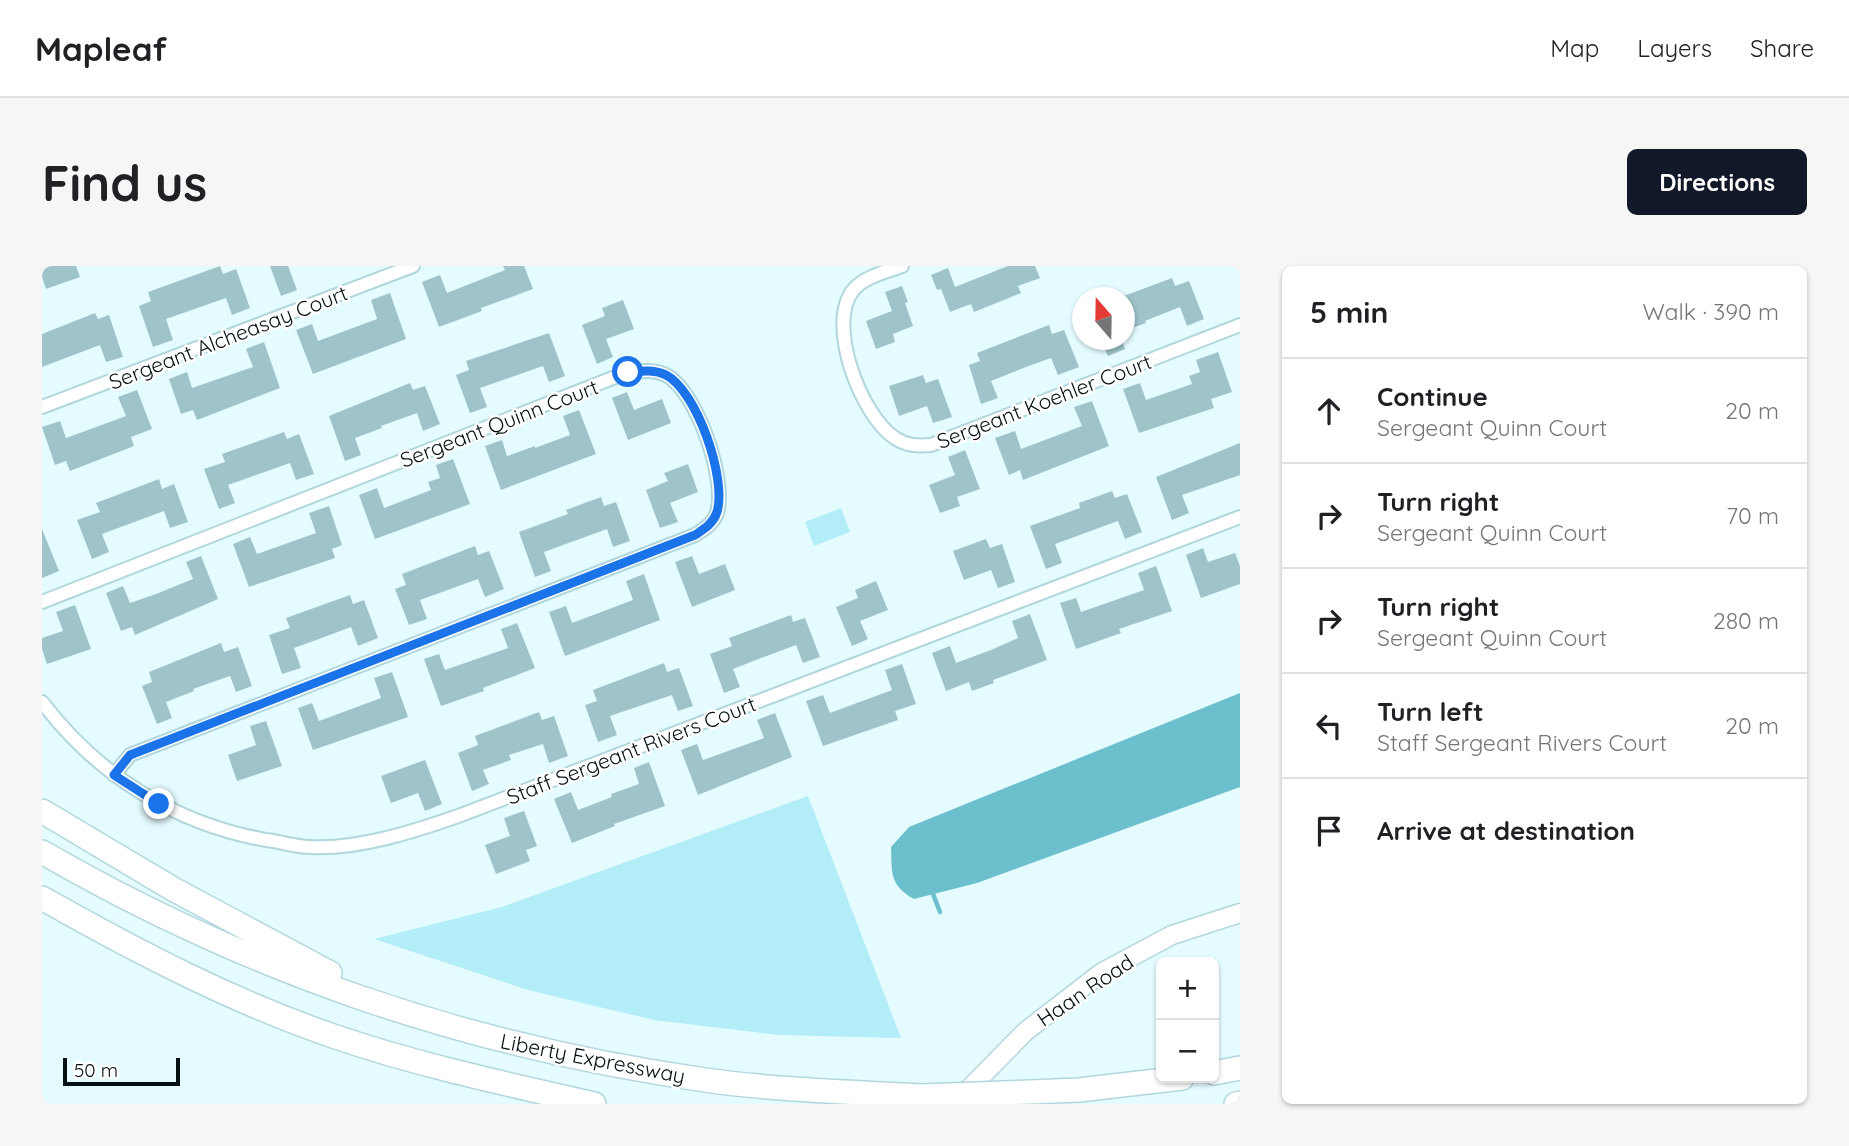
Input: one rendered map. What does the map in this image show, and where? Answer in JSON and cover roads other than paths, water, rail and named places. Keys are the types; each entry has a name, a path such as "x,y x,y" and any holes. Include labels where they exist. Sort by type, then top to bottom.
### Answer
{"highway":[{"path":"42,811 173,889 305,961 447,1027"},
{"name":"Liberty Expressway","path":"42,852 176,924 345,994 447,1027 584,1058 705,1080 797,1089 922,1096 1079,1090 1156,1081"},
{"name":"Liberty Expressway","path":"42,898 102,932 213,988 334,1037 432,1067 594,1104"},
{"path":"1219,1072 1240,1068"}],"street":[{"name":"Sergeant Alcheasay Court","path":"42,407 413,266"},
{"name":"Sergeant Koehler Court","path":"902,266 863,281 853,290 844,306 843,323 849,362 876,420 898,440 915,446 931,445 1240,325"},
{"name":"Sergeant Quinn Court","path":"42,602 628,372 649,370 667,375 683,391 703,428 715,458 718,505 710,525 695,535 130,755 114,775"},
{"name":"Staff Sergeant Rivers Court","path":"42,702 81,747 114,775 159,804 197,822 243,837 310,847 363,842 461,815 1240,517"},
{"name":"Haan Road","path":"954,1104 1026,1031 1101,974 1172,935 1240,913"}],"waterway":[{"path":"933,894 940,912"}]}
